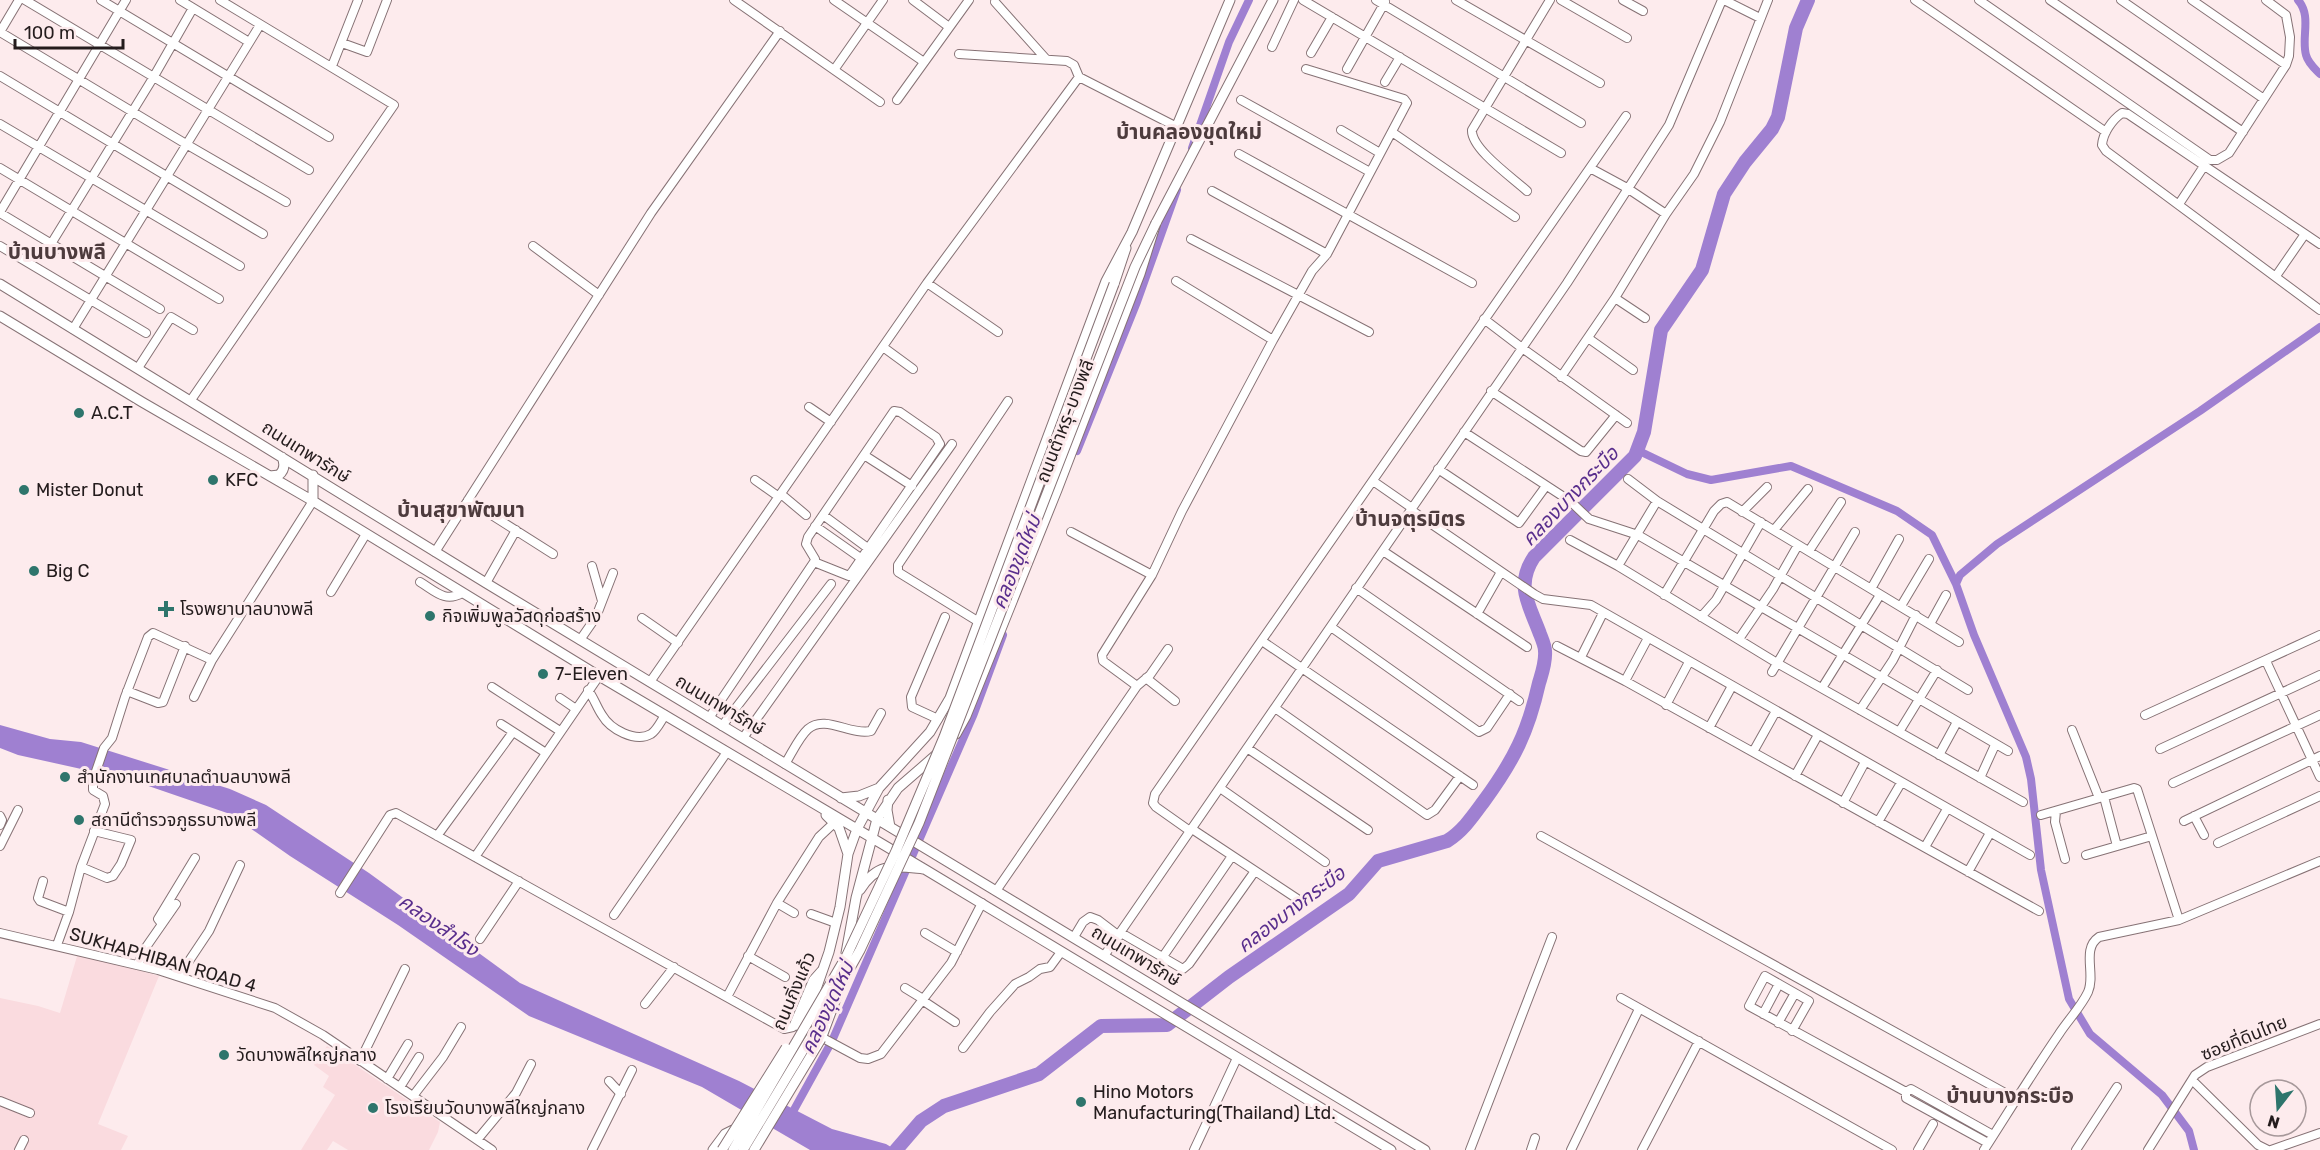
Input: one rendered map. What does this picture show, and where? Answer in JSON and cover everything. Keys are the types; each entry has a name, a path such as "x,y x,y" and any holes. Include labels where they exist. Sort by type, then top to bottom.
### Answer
{"main road":[{"path":"733,1150 846,957 896,851 944,737 1110,283 1230,0"},
{"name":"ถนนตำหรุ-บางพลี","path":"875,840 877,819 888,800 950,743 966,716 1140,274 1156,223 1273,0"},
{"path":"743,1150 820,1022 884,900 915,832 1135,267 1156,223"},
{"name":"ถนนตำหรุ-บางพลี","path":"857,829 879,788 914,751 938,719 958,682 1092,318 1110,283"},
{"name":"ถนนเทพารักษ์","path":"0,284 486,583 1425,1150"},
{"name":"ถนนเทพารักษ์","path":"0,316 313,501 599,676 982,903 1391,1150"},
{"path":"270,476 281,473 284,466 282,457"},
{"path":"313,476 313,501"},
{"path":"841,798 859,796 879,788"},
{"path":"888,800 890,827"},
{"path":"816,804 839,828 848,854"},
{"name":"ถนนกิ่งแก้ว","path":"722,1150 799,1026 824,969 836,923 848,854 857,829"},
{"name":"ถนนกิ่งแก้ว","path":"755,1150 824,1039 842,974 856,898 875,840"},
{"path":"856,898 866,882 878,870 897,867 926,870"},
{"path":"1349,1125 1358,1109"},
{"path":"713,1150 724,1134 733,1130 754,1143 755,1150"}],"street":[{"path":"19,0 0,32 286,202"},
{"path":"25,0 309,170"},
{"path":"100,0 329,138"},
{"path":"126,0 0,212 160,309"},
{"path":"180,0 249,42"},
{"path":"191,400 394,107 392,103 332,66 220,0"},
{"path":"332,66 358,0"},
{"path":"342,43 368,52 387,0"},
{"path":"734,0 880,102"},
{"path":"834,0 924,62"},
{"path":"834,70 883,0"},
{"path":"912,0 949,27"},
{"path":"897,100 969,0"},
{"path":"1272,47 1294,0"},
{"path":"1303,0 1561,153"},
{"path":"1376,0 1385,2 1581,123"},
{"path":"1456,0 1600,83"},
{"path":"1527,191 1475,142 1472,130 1550,0"},
{"path":"1561,0 1627,38"},
{"path":"1623,0 1643,11"},
{"path":"1104,956 1567,283 1669,125 1723,0 1760,18"},
{"path":"1561,377 1615,298 1666,214 1694,174 1711,143 1768,0"},
{"path":"1915,0 2106,132"},
{"path":"1979,0 1990,3 2210,160 2217,160 2229,153 2286,65 2290,37 2286,15 2266,0"},
{"path":"2050,0 2243,132"},
{"path":"2121,0 2264,99"},
{"path":"2192,0 2286,65"},
{"path":"995,2 1046,59"},
{"path":"1347,69 1385,2"},
{"path":"51,244 93,179 193,8"},
{"path":"1311,52 1332,17"},
{"path":"73,329 260,24"},
{"path":"435,552 651,213 780,32"},
{"path":"959,54 1067,61 1074,65 1079,77 1175,126"},
{"path":"1385,82 1400,57"},
{"path":"1137,686 1103,661 1102,655 1152,575 1182,511 1273,340 1312,271 1327,254 1406,107 1406,100 1306,69"},
{"path":"0,76 263,234"},
{"path":"650,682 927,283 1079,77"},
{"path":"1241,100 1370,172"},
{"path":"2320,244 2128,114 2122,113 2117,117 2106,132 2102,146 2106,151 2320,310"},
{"path":"1299,900 1156,807 1152,799 1626,116"},
{"path":"0,124 240,266"},
{"path":"1341,130 1380,153"},
{"path":"1392,132 1515,217"},
{"path":"1239,154 1472,283"},
{"path":"2179,204 2205,166"},
{"path":"0,168 219,299"},
{"path":"1590,168 1627,188 1666,214"},
{"path":"1212,191 1327,254"},
{"path":"2276,276 2305,234"},
{"path":"1191,239 1370,332"},
{"path":"0,246 146,333"},
{"path":"533,246 599,295"},
{"path":"1176,281 1273,340"},
{"path":"927,283 998,332"},
{"path":"1615,298 1645,318"},
{"path":"138,368 171,317 193,330"},
{"path":"1484,319 1627,423"},
{"path":"1588,338 1633,370"},
{"path":"883,347 913,369"},
{"path":"1491,392 1581,451 1586,452 1616,415"},
{"path":"979,622 898,573 898,565 1008,401"},
{"path":"809,407 831,422"},
{"path":"710,718 814,562 815,559 806,544 815,526 894,411 900,412 940,441 912,486 849,576 814,562"},
{"path":"1464,432 1570,501 1589,519 1638,535 2008,751"},
{"path":"743,738 952,444"},
{"path":"864,455 912,486"},
{"path":"1438,469 1519,523 1546,486"},
{"path":"1628,479 1657,501 1968,690"},
{"path":"755,480 806,515"},
{"path":"1373,481 1534,594 1544,599 1591,605 2030,855"},
{"path":"1742,512 1767,487"},
{"path":"1774,530 1808,489"},
{"path":"468,500 553,554"},
{"path":"194,697 212,660 313,501"},
{"path":"1618,566 1657,501"},
{"path":"1664,595 1714,511 1727,502 1959,642"},
{"path":"1809,551 1840,502"},
{"path":"823,515 869,549"},
{"path":"1701,616 1716,600 1761,522"},
{"path":"815,526 862,559"},
{"path":"486,583 516,530"},
{"path":"1071,532 1152,575"},
{"path":"1772,672 1855,532"},
{"path":"331,592 366,534"},
{"path":"1871,589 1899,538"},
{"path":"1570,540 1618,566 1777,663 2023,802"},
{"path":"1739,639 1781,576 1798,545"},
{"path":"1383,551 1527,647"},
{"path":"1901,606 1929,559"},
{"path":"592,566 602,601"},
{"path":"580,640 596,616 613,573"},
{"path":"1477,614 1503,574"},
{"path":"420,582 446,598 453,598 462,593"},
{"path":"722,726 831,584"},
{"path":"1356,588 1520,701"},
{"path":"1822,688 1880,595"},
{"path":"1930,624 1946,595"},
{"path":"1581,657 1604,613"},
{"path":"1860,710 1882,677 1916,615"},
{"path":"938,719 912,707 911,697 945,617"},
{"path":"642,618 678,643"},
{"path":"1331,627 1479,732 1487,728 1510,694"},
{"path":"57,945 105,800 93,790 93,780 104,747 112,738 148,637 153,633 212,660"},
{"path":"2145,715 2320,635"},
{"path":"1625,681 1648,638"},
{"path":"1262,641 1473,785"},
{"path":"127,691 158,703 163,702 185,646"},
{"path":"1557,646 1625,681 2039,911"},
{"path":"996,891 1137,686 1168,649"},
{"path":"2266,661 2295,726 2316,758 2320,777"},
{"path":"1666,705 1689,662"},
{"path":"1899,732 1937,670"},
{"path":"2160,749 2320,675"},
{"path":"475,857 599,676"},
{"path":"1146,678 1175,701"},
{"path":"1709,728 1732,686"},
{"path":"492,687 560,731"},
{"path":"588,690 610,726 625,734 643,737 653,733 665,715"},
{"path":"560,698 576,708"},
{"path":"1275,708 1427,815 1435,810 1460,776"},
{"path":"1753,752 1776,711"},
{"path":"785,764 809,728 830,723 861,733 872,731 881,713"},
{"path":"2173,783 2320,714"},
{"path":"1939,755 1957,722"},
{"path":"501,724 546,753"},
{"path":"2072,730 2102,798 2117,846"},
{"path":"437,836 513,732"},
{"path":"1795,776 1818,735"},
{"path":"1980,778 1995,745"},
{"path":"1248,748 1368,830"},
{"path":"614,915 727,752"},
{"path":"2184,821 2316,758"},
{"path":"1843,803 1865,762"},
{"path":"1878,822 1901,783"},
{"path":"1220,788 1325,862"},
{"path":"2041,815 2137,789 2180,920"},
{"path":"2218,843 2320,796"},
{"path":"1925,847 1947,809"},
{"path":"0,846 18,810"},
{"path":"2055,812 2055,822 2066,859"},
{"path":"340,893 360,859 393,813 784,1029 789,1029 795,1023 813,980 824,969"},
{"path":"0,816 2,820 0,825"},
{"path":"2194,816 2204,835"},
{"path":"727,997 777,903 819,837 834,823"},
{"path":"81,867 107,878 113,876 131,840 94,831"},
{"path":"1968,872 1990,833"},
{"path":"1541,836 2016,1099"},
{"path":"2086,855 2152,836"},
{"path":"1162,958 1232,856"},
{"path":"162,924 158,919 195,858"},
{"path":"1906,1092 1906,1098 1986,1147 2083,1000 2091,984 2090,947 2093,941 2107,935 2180,920 2320,861"},
{"path":"179,976 209,931 240,865"},
{"path":"1074,938 1083,922 1090,917 1183,969 1189,964 1255,871"},
{"path":"43,880 38,898 40,901 69,912"},
{"path":"480,939 519,881"},
{"path":"777,903 794,913"},
{"path":"824,1039 860,1058 868,1059 881,1054 957,952 982,903"},
{"path":"138,965 144,950 176,904"},
{"path":"812,914 836,923"},
{"name":"SUKHAPHIBAN ROAD 4","path":"0,933 179,976 275,1008 316,1031 492,1150"},
{"path":"925,933 957,952"},
{"path":"1470,1150 1552,937"},
{"path":"963,1048 990,1012 1016,984 1029,978 1040,969 1050,967 1061,952"},
{"path":"748,956 784,977"},
{"path":"645,1004 674,967"},
{"path":"360,1061 405,969"},
{"path":"1792,1031 1809,1001 1765,976 1749,1006 1792,1031 1906,1092"},
{"path":"1763,1014 1779,984"},
{"path":"906,988 955,1022"},
{"path":"1778,1023 1795,993"},
{"path":"1621,998 1892,1150"},
{"path":"1571,1150 1639,1009"},
{"name":"ซอยที่ดินไทย","path":"2148,1150 2192,1080 2207,1067 2320,1024"},
{"path":"413,1096 443,1057 461,1027"},
{"path":"1642,1150 1699,1041"},
{"path":"387,1079 408,1044"},
{"path":"400,1087 419,1057"},
{"path":"1194,1150 1237,1058"},
{"path":"477,1140 516,1093 531,1064"},
{"path":"592,1150 633,1070"},
{"path":"2192,1080 2258,1145 2269,1150 2320,1132"},
{"path":"609,1081 621,1094"},
{"path":"2076,1150 2117,1087"},
{"path":"1906,1092 1911,1089 1993,1135"},
{"path":"0,1101 30,1113"},
{"path":"1918,1150 1933,1124"},
{"path":"1531,1150 1536,1138"},
{"path":"19,1150 24,1140"}],"shaded area":[{"path":"78,953 159,976 98,1124 128,1136 121,1150 0,1150 0,998 60,1013"},
{"name":"โรงเรียนวัดบางพลีใหญ่กลาง","path":"327,1046 440,1122 429,1150 348,1150 333,1141 327,1150 301,1150 335,1095 323,1087 329,1076 314,1065"}],"water":[{"name":"คลองสำโรง","path":"0,725 50,739 81,742 230,789 266,805 369,873 520,983 739,1081 832,1129 886,1144 896,1150 810,1150 702,1087 529,1016 398,925 290,856 230,814 131,780 18,755 0,748"}],"waterway":[{"name":"คลองขุดใหม่","path":"1192,148 1229,42 1249,0"},
{"name":"คลองบางกระบือ","path":"896,1150 921,1121 944,1106 1039,1074 1101,1026 1167,1025 1229,977 1349,894 1378,861 1447,841 1472,818 1495,786 1519,745 1544,667 1544,647 1526,595 1525,577 1528,567 1534,557 1635,456 1644,432 1661,330 1702,270 1724,194 1745,162 1772,129 1778,117 1796,28 1808,0"},
{"path":"2298,0 2304,13 2306,55 2320,74"},
{"name":"คลองขุดใหม่","path":"1077,451 1137,302 1177,190"},
{"path":"2194,1150 2189,1131 2162,1095 2090,1034 2069,999 2041,870 2031,779 2026,757 1974,635 1956,584 1960,575 1997,544 2200,411 2320,327"},
{"path":"1637,450 1687,474 1711,480 1791,466 1897,511 1932,535 1956,584"},
{"name":"คลองขุดใหม่","path":"790,1117 832,1041 973,716 1003,635"}],"place":[{"name":"A.C.T","path":"79,413"},
{"name":"KFC","path":"213,480"},
{"name":"Mister Donut","path":"24,490"},
{"name":"Big C","path":"34,571"},
{"name":"โรงพยาบาลบางพลี","path":"166,609"},
{"name":"กิจเพิ่มพูลวัสดุก่อสร้าง","path":"430,616"},
{"name":"7-Eleven","path":"543,674"},
{"name":"สำนักงานเทศบาลตำบลบางพลี","path":"65,777"},
{"name":"สถานีตำรวจภูธรบางพลี","path":"79,820"},
{"name":"วัดบางพลีใหญ่กลาง","path":"224,1055"},
{"name":"Hino Motors Manufacturing(Thailand) Ltd.","path":"1081,1102"},
{"name":"โรงเรียนวัดบางพลีใหญ่กลาง","path":"373,1108"}],"district":[{"name":"บ้านคลองขุดใหม่","path":"1189,132"},
{"name":"บ้านบางพลี","path":"57,252"},
{"name":"บ้านสุขาพัฒนา","path":"461,510"},
{"name":"บ้านจตุรมิตร","path":"1410,519"},
{"name":"บ้านบางกระบือ","path":"2010,1096"}]}
